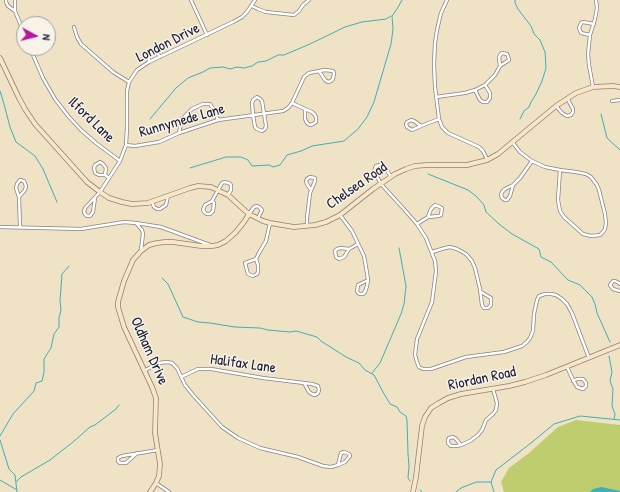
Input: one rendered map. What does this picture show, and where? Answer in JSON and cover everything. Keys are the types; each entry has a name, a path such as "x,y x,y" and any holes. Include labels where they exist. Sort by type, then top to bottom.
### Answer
{"street":[{"path":"6,0 8,6 15,11"},
{"path":"15,0 15,11 17,16"},
{"path":"191,0 207,35"},
{"name":"London Drive","path":"95,198 120,162 126,145 127,91 129,82 137,70 149,62 242,17 248,12 255,0"},
{"path":"252,6 266,12 294,15 299,12 304,0"},
{"path":"303,5 309,0"},
{"path":"447,0 441,13 435,43 434,75 439,119 442,127 448,133 479,147 487,160"},
{"path":"593,87 588,54 590,35 597,8 596,0"},
{"path":"590,35 581,33 579,28 583,22 594,24"},
{"path":"74,27 81,44 113,72 129,82"},
{"path":"149,62 148,54 151,51 156,51 160,57"},
{"path":"436,97 465,93 485,85 495,75 500,66 509,60 507,54 502,53 499,57 500,66"},
{"name":"Ilford Lane","path":"33,56 43,78 55,99 69,117 81,130 120,162"},
{"name":"Chelsea Road","path":"0,58 19,98 35,124 87,182 109,198 132,204 152,202 190,188 198,186 211,187 228,195 249,214 270,223 294,227 315,226 340,215 395,174 406,169 427,164 467,165 487,160 513,143 567,98 580,91 593,87 620,87"},
{"path":"305,109 305,119 307,123 310,125 316,122 315,115 312,112 292,103 304,77 309,73 319,71 325,70 332,71 334,73 334,79 328,82 319,71"},
{"path":"475,90 480,100 487,102 490,98 490,93 485,85"},
{"path":"256,97 262,101 264,114 266,126 262,131 255,127 252,103 256,97"},
{"path":"556,106 562,113 567,116 571,115 573,110 567,98"},
{"path":"612,101 620,100"},
{"name":"Runnymede Lane","path":"126,145 135,146 160,142 179,133 218,120 283,111 292,103"},
{"path":"179,133 182,119 192,109 203,104 210,104 218,120"},
{"path":"422,126 412,120 406,124 407,127 412,130 422,126 439,119"},
{"path":"513,143 520,152 532,161 545,167 586,174 590,177 597,185 604,207 606,223 605,229 600,235 591,236 583,234 564,217 560,211 558,200 560,170"},
{"path":"513,185 510,196 507,200 504,200 501,195 504,189 513,185 520,178 532,161"},
{"path":"104,175 106,168 100,162 95,165 95,173 109,178"},
{"path":"391,177 385,167 380,165 376,166 374,171 382,184 417,224 426,238 435,261 436,271 431,307 417,339 415,355 419,367 423,369 431,369 466,357 504,352 522,346 530,338 533,331 535,305 539,296 545,294 556,295 567,304 572,313 588,358"},
{"path":"307,227 310,193 315,181 315,178 310,177 306,181 311,190"},
{"path":"19,197 25,190 26,186 24,181 20,180 16,188 19,197 20,227"},
{"path":"212,201 214,203 213,211 212,213 207,214 203,208 212,201 224,182 229,183 231,187 228,195"},
{"path":"152,202 154,207 157,209 162,208 166,204 168,196"},
{"path":"95,198 93,212 90,216 87,216 85,214 85,208 95,198"},
{"path":"417,224 428,217 441,215 442,208 435,205 431,209 428,217"},
{"path":"141,251 157,243 172,242 201,246 218,245 226,241 236,232 254,207 257,206 262,210 258,218"},
{"path":"340,215 352,231 364,256 368,280 367,289 366,292 360,294 358,293 356,291 358,286 368,280"},
{"path":"0,227 81,229 124,222 136,223 161,227 212,246"},
{"path":"136,223 142,230 143,234 141,251"},
{"path":"256,259 258,274 253,276 248,274 245,263 256,259 266,241 270,223"},
{"path":"349,249 337,249 335,251 336,256 339,258 344,257 349,249 358,244"},
{"path":"432,252 450,247 466,254 476,268 482,305 484,308 488,308 492,304 491,298 481,292"},
{"name":"Oldham Drive","path":"141,251 133,260 124,281 118,302 118,308 124,328 156,398 155,433 160,464 159,476 150,492"},
{"path":"620,284 615,281 610,284 613,289 620,291"},
{"name":"Riordan Road","path":"413,492 422,426 425,417 431,408 448,398 461,394 525,382 567,367 620,345"},
{"path":"144,371 158,363 172,363 177,368 185,385 212,417 222,427 238,438 260,448 298,457 323,466 331,467 338,465 345,462 350,456 349,454 341,452 338,465"},
{"path":"567,367 573,380 576,385 584,389 586,386 583,379 573,380"},
{"name":"Halifax Lane","path":"181,377 198,369 206,368 312,384 318,386 318,393 315,395 309,392 304,383"},
{"path":"461,445 454,438 449,438 448,440 448,443 451,446 457,446 461,445 470,441 478,435 486,420 496,410 497,403 493,389"},
{"path":"137,453 126,463 120,463 118,461 118,458 122,456 137,453 158,450"},
{"path":"156,483 169,492"}],"green space":[{"path":"576,420 620,425 620,492 504,492 501,482 509,468 529,453 558,427"}],"water":[{"path":"601,487 620,492 590,492 593,489"}],"waterway":[{"path":"190,168 226,157 241,157 248,160 252,166 269,165 273,167 280,165 287,155 312,146 344,141 358,129 367,117 374,102 391,44 393,29 392,16 402,0"},
{"path":"515,0 518,9 531,26 534,34 540,40 545,52 546,68 536,94 520,119"},
{"path":"150,119 176,88 188,78 210,68 223,67 230,69 252,66 258,62 266,61 278,55 284,55 345,27 362,22 386,19 391,16"},
{"path":"0,91 10,127 16,142 35,156 43,169 57,202"},
{"path":"601,114 607,138 620,150"},
{"path":"428,174 468,190 476,196 484,205 486,212 499,224 512,234 539,249 541,257 551,262 568,280 580,285 592,297 597,313 610,342"},
{"path":"372,373 380,363 404,304 406,286 399,248"},
{"path":"0,436 13,414 34,391 36,383 42,381 44,359 51,348 54,334 59,327 62,274 69,266"},
{"path":"162,278 168,284 183,317 198,322 235,327 260,328 290,332 296,331 317,337 346,357 359,363 365,370 374,375 390,404 397,407 400,412 406,416 409,466 408,478 410,481"},
{"path":"609,356 612,372 610,381 613,389 612,406 615,414 614,419"},
{"path":"16,482 21,477 50,460 90,427 95,425 116,409 119,405"},
{"path":"494,492 491,482 496,470 554,424 580,416 620,420"},
{"path":"0,440 9,469 15,475 17,492"},
{"path":"0,480 17,490"},
{"path":"456,492 461,488 476,482 491,482"}]}
